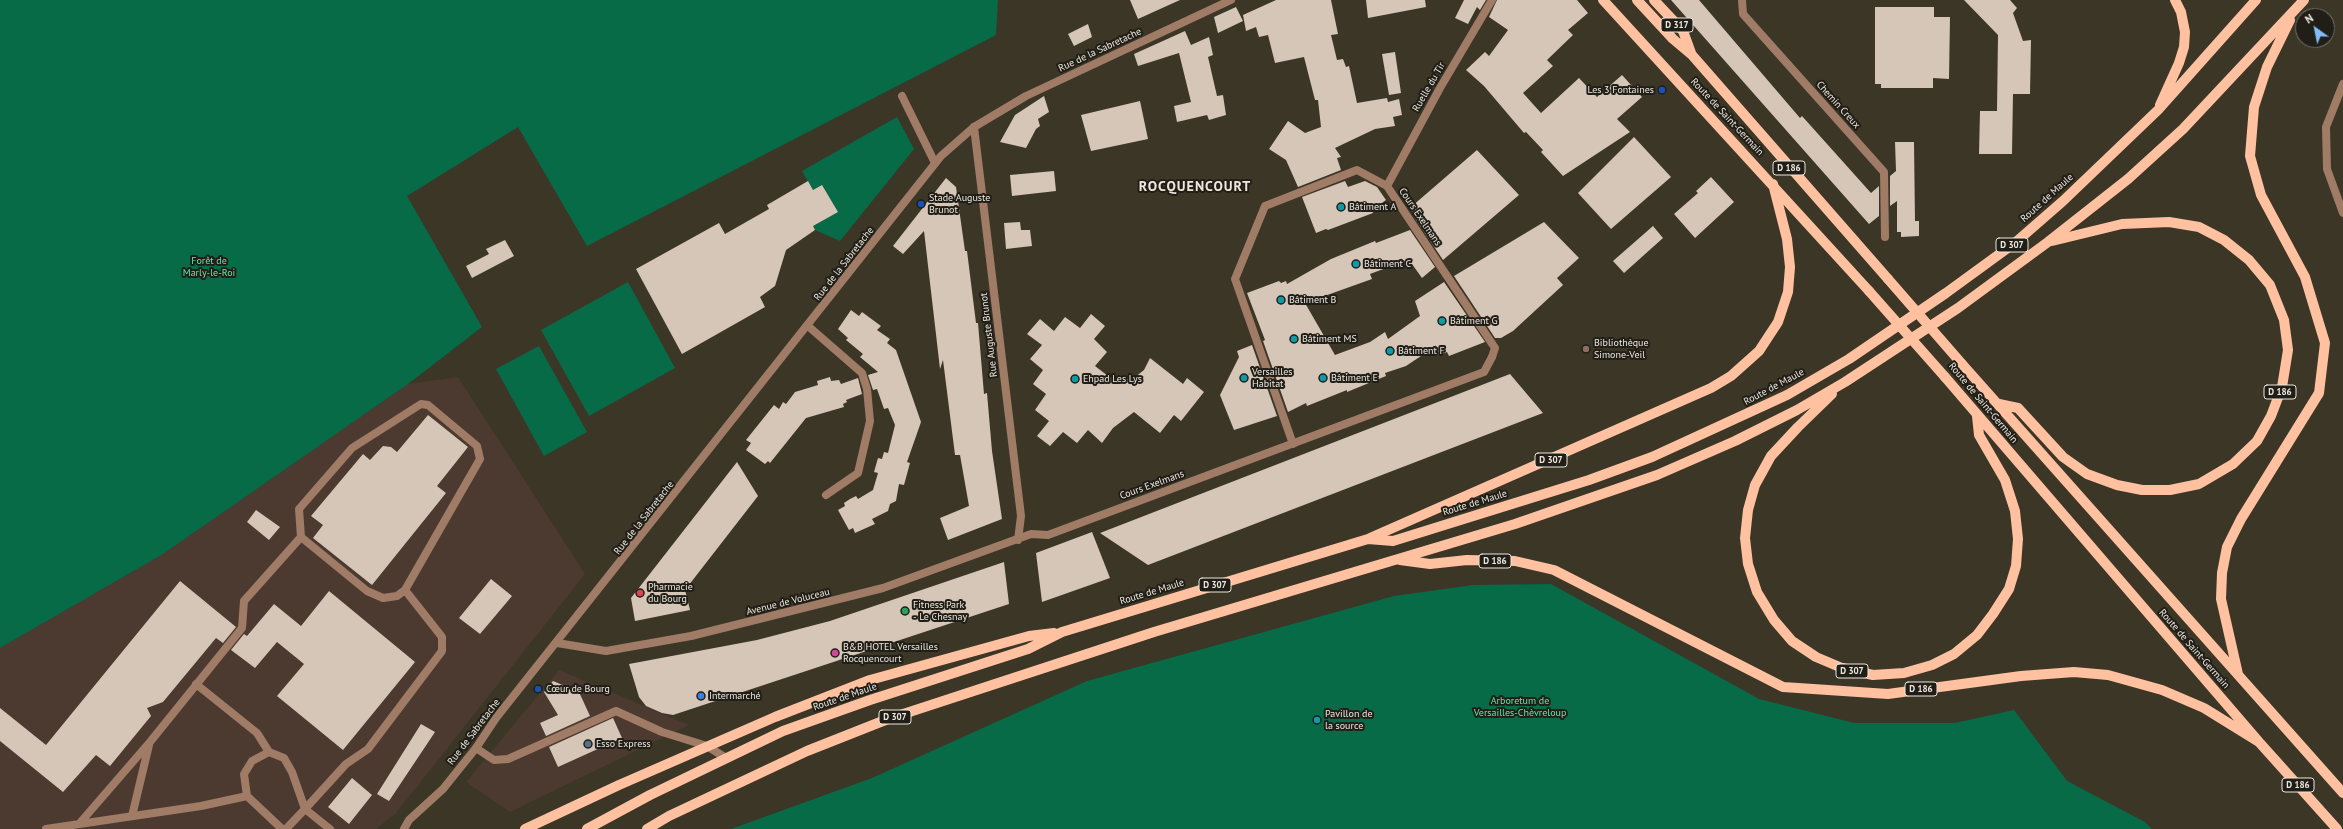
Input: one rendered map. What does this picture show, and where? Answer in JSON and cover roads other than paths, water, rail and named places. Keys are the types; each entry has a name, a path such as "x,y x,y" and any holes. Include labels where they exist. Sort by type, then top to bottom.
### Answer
{"main road":[{"name":"Route de Saint-Germain","path":"1603,0 1773,184 1869,291 1945,377 2259,742 2337,829"},
{"name":"Route de Saint-Germain","path":"1637,0 1673,39 1692,55 1962,364 2343,793"},
{"name":"D 317","path":"1654,0 1683,31 1692,55"},
{"name":"D 307","path":"2158,110 2179,63 2184,47 2185,32 2181,12 2175,0"},
{"name":"Route de Maule","path":"587,829 650,794 783,731 870,700 1028,649 1062,632 1368,539 1393,541 1589,480 1652,457 1787,395 1850,359 1946,293 2016,242 2063,202 2158,110 2256,0"},
{"name":"D 307","path":"2297,8 2304,0"},
{"name":"D 307","path":"647,829 669,816 807,751 888,719 1154,632 1515,524 1657,475 1735,441 1798,410 1845,382 1958,308 2048,242 2128,179 2183,129 2295,10"},
{"name":"D 186","path":"2238,674 2221,599 2222,573 2227,547 2241,519 2320,393 2325,343 2305,277 2261,195 2250,156 2254,107 2267,67 2295,11"},
{"name":"D 307","path":"1368,539 1711,388 1731,376 1758,351 1778,322 1788,292 1790,267 1787,239 1773,184"},
{"name":"D 186","path":"1999,404 2018,408 2054,448 2087,474 2117,485 2142,490 2170,490 2199,484 2233,464 2257,441 2271,416 2282,387 2288,350 2284,320 2270,285 2249,260 2224,240 2199,227 2169,222 2122,224 2048,242"},
{"name":"D 307","path":"1845,382 1798,427 1771,456 1755,484 1748,510 1745,538 1748,564 1757,592 1774,620 1792,641 1816,657 1842,668 1873,675 1904,673 1932,664 1954,654 1977,635 2009,589 2016,566 2018,539 2015,511 2005,480 1979,435 1977,416"},
{"name":"D 186","path":"1395,560 1430,564 1467,560 1515,561 1554,570 1783,687 1888,694 2021,676 2074,672 2108,675 2162,690 2197,705 2259,742"},
{"path":"525,829 774,717 870,680 1029,636 1062,632"}],"street":[{"name":"Rue de la Sabretache","path":"557,643 935,163 974,127 1026,96 1231,0"},
{"name":"Ruelle du Tir","path":"1387,186 1440,88 1492,0"},
{"name":"Chemin Creux","path":"1742,0 1742,14 1884,172 1885,237"},
{"path":"2343,84 2340,98 2326,127 2327,169 2343,214"},
{"path":"902,96 935,163"},
{"name":"Rue Auguste Brunot","path":"974,127 1020,516 1018,540"},
{"name":"Cours Exelmans","path":"1018,540 1032,534 1048,535 1293,444 1484,372 1495,348 1387,186 1357,170 1265,206 1235,279 1293,444"},
{"path":"808,326 862,372 867,389 870,421 858,473 826,495"},
{"path":"79,824 150,742 242,628 244,602 301,537 300,509 352,448 421,404 428,405 477,446 480,459 405,590 397,596 382,598 367,591 301,537"},
{"name":"Avenue de Voluceau","path":"557,643 606,651 691,636 883,588 1018,540"},
{"path":"286,829 346,764 368,749 442,650 442,636 405,590"},
{"name":"Rue de Sabretache","path":"404,829 408,820 443,789 476,748 496,718 557,643"},
{"path":"196,684 257,733 269,752 284,758 292,772 304,808 330,829"},
{"path":"476,748 494,760 508,759 616,711 662,732 707,746 726,758"},
{"path":"132,816 150,742"},
{"path":"269,752 252,761 244,774 247,796 282,829"},
{"path":"46,829 201,806 247,796"}],"place":[{"name":"Les 3 Fontaines","path":"1662,90"},
{"name":"Stade Auguste Brunot","path":"921,204"},
{"name":"Bâtiment A","path":"1341,207"},
{"name":"Bâtiment C","path":"1356,264"},
{"name":"Bâtiment B","path":"1281,300"},
{"name":"Bâtiment G","path":"1442,321"},
{"name":"Bâtiment MS","path":"1294,339"},
{"name":"Bibliothèque Simone-Veil","path":"1586,349"},
{"name":"Bâtiment F","path":"1390,351"},
{"name":"Versailles Habitat","path":"1244,378"},
{"name":"Bâtiment E","path":"1323,378"},
{"name":"Ehpad Les Lys","path":"1075,379"},
{"name":"Pharmacie du Bourg","path":"640,593"},
{"name":"Fitness Park - Le Chesnay","path":"905,611"},
{"name":"B&B HOTEL Versailles Rocquencourt","path":"835,653"},
{"name":"Cœur de Bourg","path":"538,689"},
{"name":"Intermarché","path":"701,696"},
{"name":"Pavillon de la source","path":"1317,720"},
{"name":"Esso Express","path":"588,744"}],"district":[{"name":"ROCQUENCOURT","path":"1195,187"}],"park label":[{"name":"Forêt de Marly-le-Roi","path":"209,266"},
{"name":"Arboretum de Versailles-Chèvreloup","path":"1520,706"}]}
